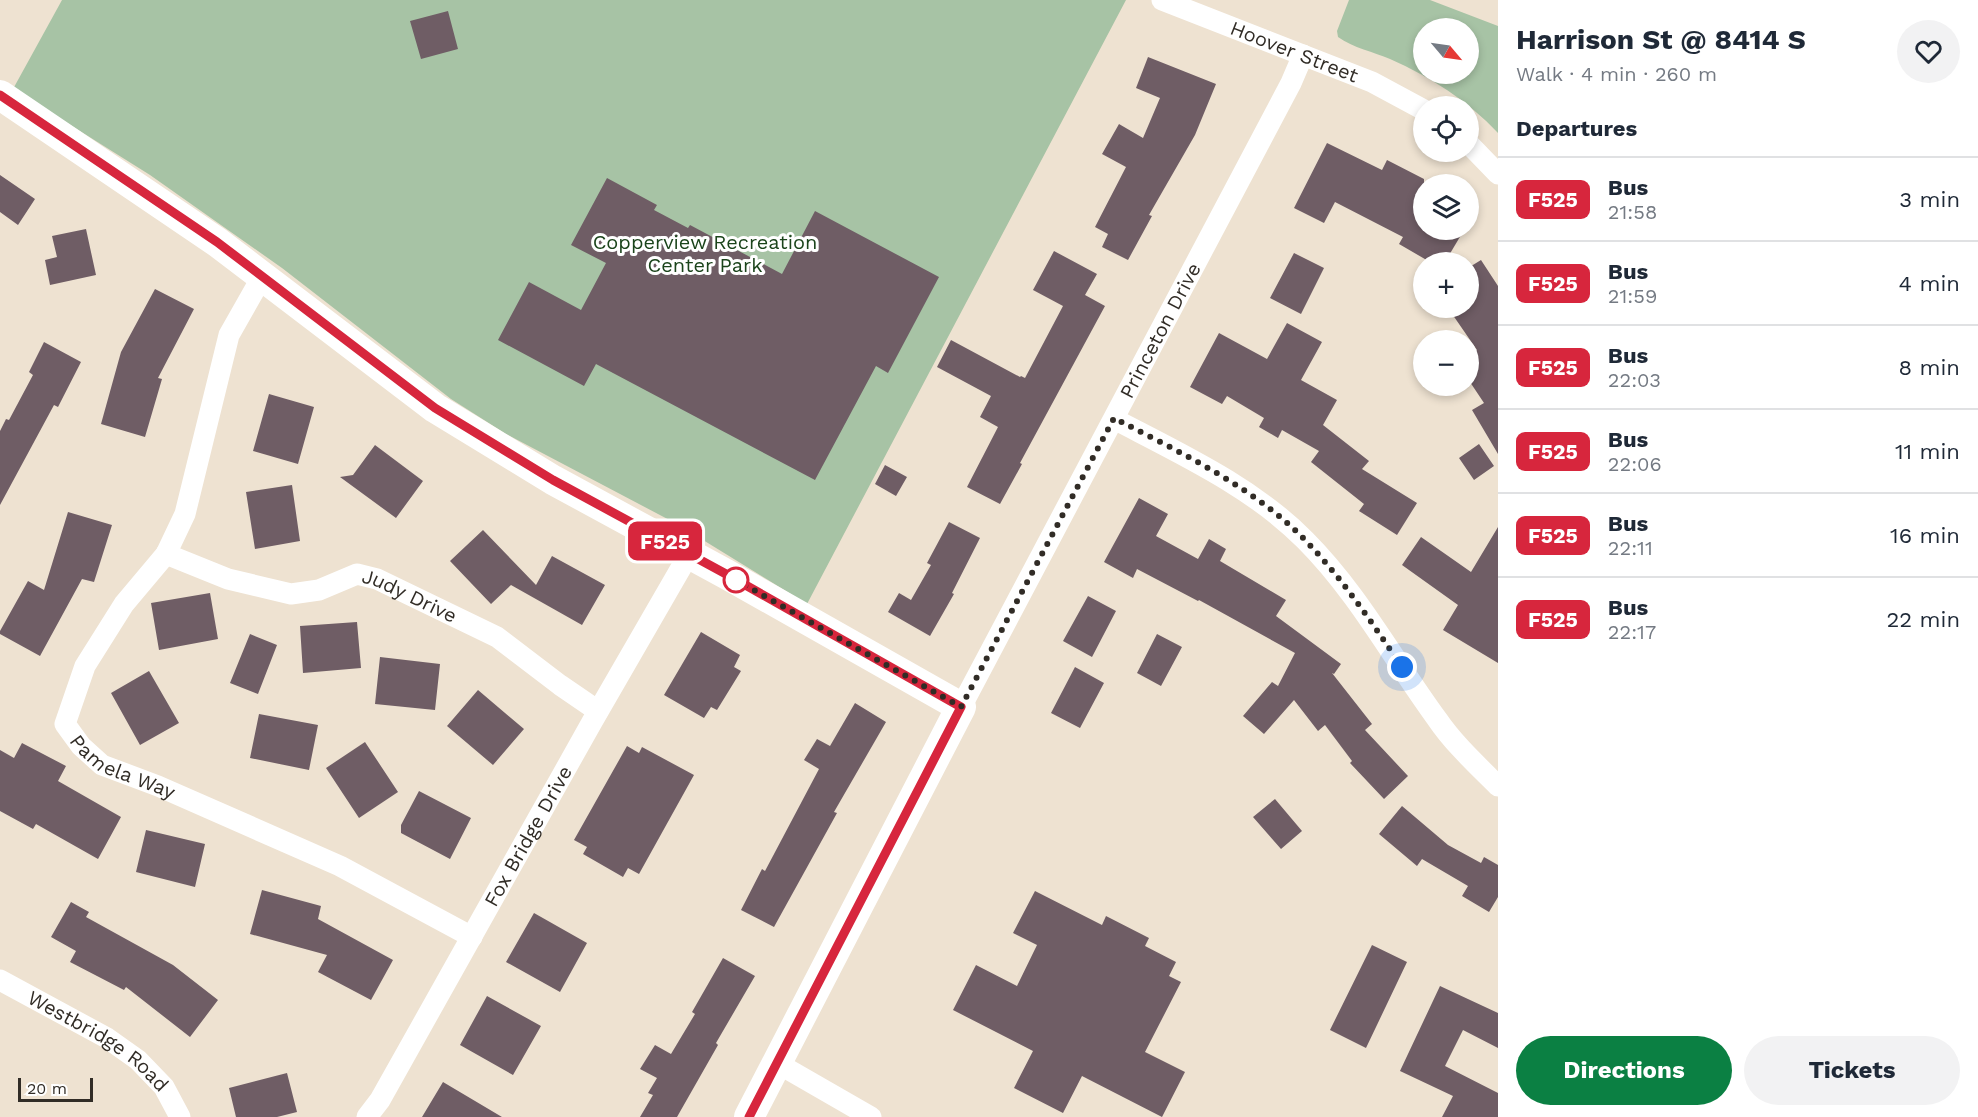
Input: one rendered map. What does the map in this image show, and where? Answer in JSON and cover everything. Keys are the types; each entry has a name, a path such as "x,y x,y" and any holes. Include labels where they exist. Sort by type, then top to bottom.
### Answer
{"street":[{"name":"Hoover Street","path":"1162,0 1372,82 1413,104"},
{"name":"Princeton Drive","path":"749,1117 961,707 1291,83 1303,55"},
{"path":"0,95 263,275 435,408 553,480 961,707"},
{"path":"1479,154 1498,174"},
{"name":"Pamela Way","path":"263,275 229,335 185,514 166,554 124,604 85,666 65,724 81,746 102,765 158,786 340,866 472,937"},
{"path":"1114,418 1214,471 1260,502 1304,538 1336,574 1366,614 1438,721 1474,763 1498,786"},
{"name":"Judy Drive","path":"166,554 228,579 291,594 319,590 357,574 377,579 497,637 598,711"},
{"name":"Fox Bridge Drive","path":"367,1117 380,1100 598,711 689,554"},
{"name":"Westbridge Road","path":"0,980 107,1038 138,1060 164,1087 180,1117"},
{"path":"777,1063 871,1117"}],"green space":[{"name":"Copperview Recreation Center Park","path":"62,0 1126,0 807,604 677,524 506,434 451,399 282,268 150,175 13,89"},
{"path":"1349,0 1430,0 1477,18 1413,18 1413,70 1338,37 1337,31"},
{"path":"1479,19 1498,26 1498,133 1479,115 1479,96 1455,96 1437,84 1479,84"}],"building":[{"path":"448,11 458,49 421,59 410,21"},
{"path":"1148,57 1216,84 1195,135 1149,215 1152,216 1128,260 1102,247 1108,234 1095,227 1126,167 1102,154 1119,124 1143,138 1160,98 1136,88"},
{"path":"1327,143 1382,170 1387,160 1414,174 1413,240 1458,240 1451,252 1413,252 1399,244 1403,237 1335,202 1324,223 1294,208"},
{"path":"0,175 35,199 18,225 0,212"},
{"path":"607,178 657,205 654,210 688,228 690,225 782,274 815,211 939,277 888,373 876,366 815,480 596,364 584,386 498,340 529,282 581,310 606,263 571,245"},
{"path":"86,229 96,275 50,285 45,260 57,257 52,236"},
{"path":"1054,251 1097,274 1085,295 1105,306 1000,504 967,487 998,427 980,417 991,396 937,367 951,340 1025,378 1063,306 1033,290"},
{"path":"1294,253 1324,268 1301,314 1270,298"},
{"path":"1481,260 1498,286 1498,454 1472,410 1484,403 1479,396 1479,330 1463,330 1455,318 1479,318 1479,261"},
{"path":"155,289 194,309 158,378 162,379 145,437 101,424 121,352"},
{"path":"1287,323 1322,342 1301,380 1337,400 1323,425 1369,461 1362,469 1417,503 1397,535 1359,511 1364,504 1311,462 1319,451 1282,430 1278,438 1259,427 1264,418 1227,396 1222,404 1190,387 1219,333 1267,359"},
{"path":"44,342 81,362 58,407 54,405 0,505 0,431 6,419 9,420 33,375 29,372"},
{"path":"269,394 314,407 298,464 253,451"},
{"path":"1479,444 1494,466 1474,480 1459,458"},
{"path":"375,445 423,481 396,518 340,477 353,475"},
{"path":"885,465 907,477 896,496 875,484"},
{"path":"292,485 300,541 255,549 246,492"},
{"path":"1139,498 1168,514 1156,536 1198,559 1209,539 1226,549 1220,561 1286,600 1276,616 1341,664 1334,674 1332,673 1372,724 1365,730 1408,776 1384,799 1350,763 1352,761 1325,725 1318,731 1294,700 1264,734 1243,716 1272,682 1278,686 1295,653 1137,569 1133,578 1104,562"},
{"path":"68,512 112,525 94,582 82,579 40,656 0,634 0,631 28,581 44,590"},
{"path":"949,522 980,538 952,593 954,594 930,636 888,612 899,593 911,600 931,565 927,563"},
{"path":"1498,527 1498,663 1443,630 1458,605 1402,565 1421,537 1471,572"},
{"path":"483,530 536,585 552,556 605,585 582,625 511,585 491,604 450,561"},
{"path":"210,593 218,639 159,650 151,603"},
{"path":"1088,596 1116,611 1092,657 1063,641"},
{"path":"357,622 361,668 303,673 300,626"},
{"path":"701,632 740,655 734,667 741,671 717,710 711,707 704,718 664,695"},
{"path":"250,634 277,645 258,694 230,683"},
{"path":"1157,634 1182,647 1161,686 1137,673"},
{"path":"380,657 440,664 435,710 375,704"},
{"path":"1075,667 1104,683 1080,728 1051,713"},
{"path":"149,671 179,723 140,745 111,693"},
{"path":"478,690 524,729 493,765 447,726"},
{"path":"855,703 886,722 834,812 837,813 774,927 741,910 762,869 765,871 819,769 804,760 817,739 830,746"},
{"path":"259,714 318,725 309,770 250,758"},
{"path":"365,742 398,792 359,818 326,768"},
{"path":"22,743 66,766 58,781 121,817 98,859 36,824 33,829 0,811 0,750 14,758"},
{"path":"627,746 639,753 642,747 694,775 639,874 628,868 623,877 583,854 587,847 574,840"},
{"path":"419,791 471,818 450,859 401,833 401,825"},
{"path":"1275,799 1302,831 1281,849 1253,817"},
{"path":"1402,806 1448,845 1481,863 1484,857 1498,865 1498,897 1489,912 1462,896 1468,886 1422,859 1417,866 1379,834"},
{"path":"146,830 205,844 195,887 136,872"},
{"path":"262,890 321,906 318,919 393,960 371,1000 318,972 327,955 250,934"},
{"path":"1035,891 1102,925 1106,916 1149,938 1145,946 1176,962 1169,976 1181,982 1145,1052 1185,1072 1162,1117 1082,1076 1063,1113 1014,1088 1033,1051 953,1010 976,965 1017,986 1037,945 1013,933"},
{"path":"71,902 89,912 86,917 173,965 218,1000 190,1037 126,987 124,990 70,962 76,951 51,937"},
{"path":"534,913 587,943 560,992 506,962"},
{"path":"1372,945 1407,962 1366,1048 1330,1030"},
{"path":"723,958 755,976 677,1117 640,1117 653,1095 648,1093 657,1078 640,1069 655,1045 671,1054 695,1014 692,1012"},
{"path":"1440,986 1498,1013 1498,1048 1463,1030 1445,1066 1498,1093 1498,1117 1442,1117 1453,1096 1400,1071"},
{"path":"487,996 541,1026 513,1075 460,1045"},
{"path":"287,1073 297,1112 277,1117 236,1117 229,1088"},
{"path":"443,1082 502,1117 422,1117"}],"bus line":[{"name":"F525","path":"0,95 217,242 435,408 553,480 726,574 961,707 749,1117"}],"route":[{"path":"736,580 961,707 1114,418 1214,471 1260,502 1304,538 1336,574 1402,667"}]}
